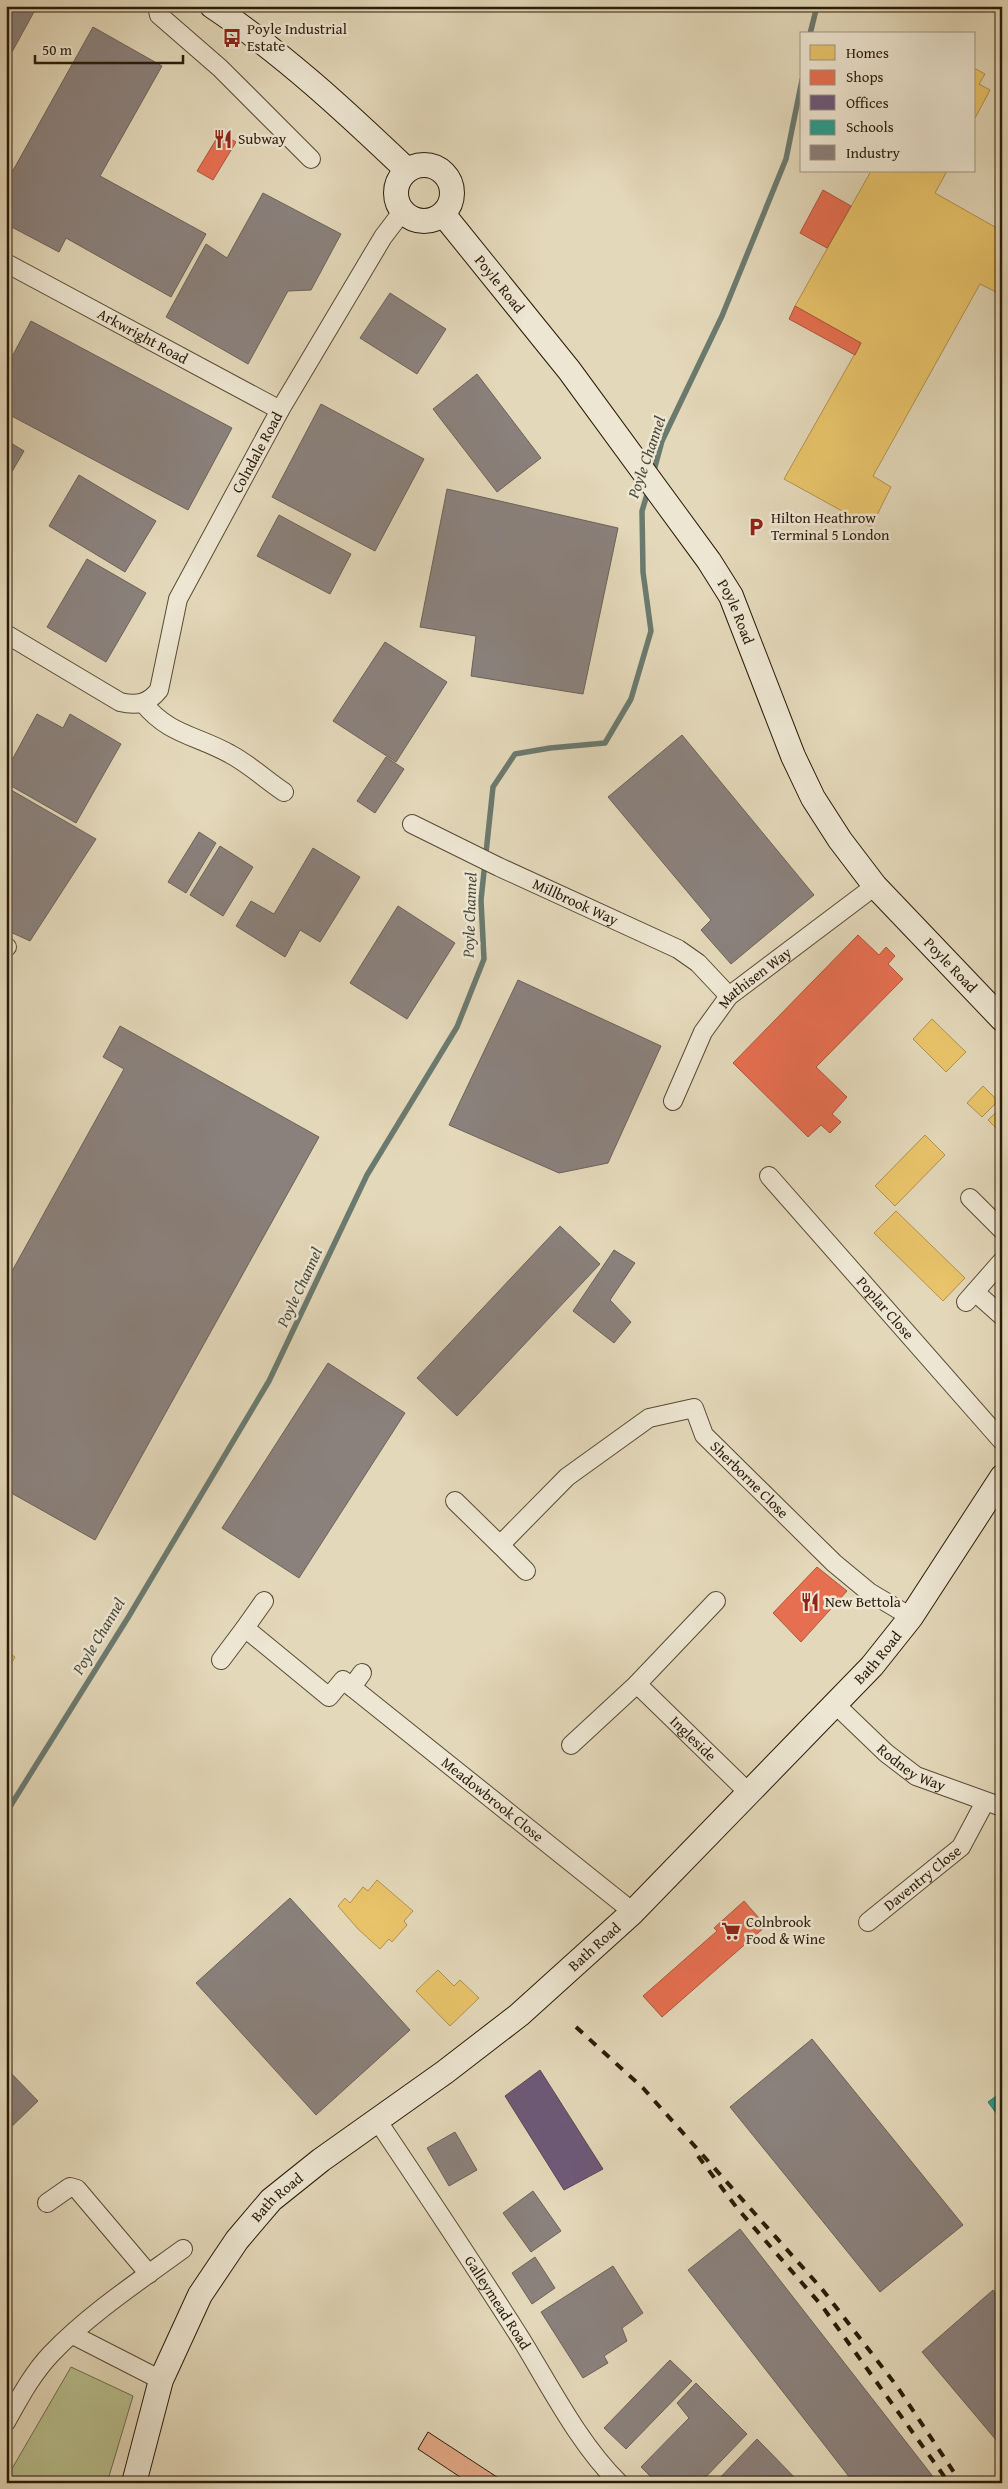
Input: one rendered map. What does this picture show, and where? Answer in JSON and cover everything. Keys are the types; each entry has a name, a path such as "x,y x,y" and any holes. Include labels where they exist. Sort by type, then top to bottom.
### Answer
{"street":[{"path":"157,6 158,16 220,68 311,159"},
{"path":"212,6 255,34 309,78 407,170"},
{"path":"424,165 436,168 447,177 452,188 450,202 443,214 428,222 411,219 402,212 396,199 397,182 407,170 424,165"},
{"name":"Colndale Road","path":"143,703 153,698 159,690 178,600 280,410 383,237 402,212"},
{"name":"Poyle Road","path":"443,214 569,370 686,527 731,596 793,756 810,793 840,840 875,886 1002,1020"},
{"name":"Arkwright Road","path":"6,263 280,410"},
{"path":"6,634 120,702 134,705 143,703 153,715 183,734 231,754 284,792"},
{"name":"Millbrook Way","path":"412,824 499,867 678,949 698,963 729,996"},
{"name":"Mathisen Way","path":"673,1101 703,1032 729,996 875,886"},
{"name":"Poplar Close","path":"769,1176 1002,1441"},
{"path":"970,1198 1002,1230"},
{"path":"1002,1261 971,1297 1002,1316"},
{"name":"Sherborne Close","path":"500,1545 567,1477 649,1418 694,1408 704,1435 834,1563 869,1592 911,1617"},
{"name":"Bath Road","path":"134,2483 161,2380 200,2295 237,2240 271,2200 321,2160 445,2072 519,2015 633,1912 872,1666 911,1617 1002,1477"},
{"path":"456,1501 526,1571"},
{"path":"221,1660 264,1601"},
{"path":"571,1746 637,1684 716,1602"},
{"name":"Meadowbrook Close","path":"246,1628 329,1697 342,1680 357,1680 633,1912"},
{"name":"Ingleside","path":"637,1684 749,1793"},
{"name":"Rodney Way","path":"836,1705 886,1753 916,1776 994,1805"},
{"name":"Daventry Close","path":"868,1922 961,1848 994,1805"},
{"name":"Galleymead Road","path":"377,2120 470,2258 582,2437 605,2470 619,2483"},
{"path":"47,2203 70,2187 76,2189 149,2274"},
{"path":"6,2422 10,2403 50,2355 119,2295 183,2248"},
{"path":"73,2335 161,2380"}],"green space":[{"path":"71,2367 133,2396 107,2483 6,2483 6,2479"}],"building: Homes":[{"path":"976,69 985,74 979,84 990,90 976,116"},
{"path":"870,172 946,172 935,193 1002,231 1002,295 980,284 873,476 891,487 871,527 784,479 861,343 795,306"},
{"path":"932,1019 966,1052 946,1072 913,1039"},
{"path":"983,1086 998,1101 982,1117 967,1103"},
{"path":"1002,1107 1002,1134 988,1120"},
{"path":"925,1135 945,1155 895,1206 875,1186"},
{"path":"896,1211 965,1278 943,1301 874,1233"},
{"path":"6,1651 15,1657 9,1667 6,1666"},
{"path":"377,1880 413,1911 404,1921 407,1925 392,1942 389,1939 380,1949 358,1929 338,1906 345,1898 350,1903 363,1887 368,1891"},
{"path":"438,1970 454,1986 460,1980 479,1998 450,2026 416,1991"}],"building: Shops":[{"path":"220,133 236,142 213,180 197,171"},
{"path":"823,190 851,206 827,248 800,233"},
{"path":"795,306 861,343 855,355 789,319"},
{"path":"858,935 879,955 886,947 895,956 888,964 903,979 816,1067 847,1097 832,1114 841,1122 830,1133 821,1125 808,1137 733,1063"},
{"name":"New Bettola","path":"817,1567 847,1591 801,1642 773,1613"},
{"path":"744,1901 766,1926 662,2017 643,1996 717,1931 714,1928"}],"building: Offices":[{"path":"540,2070 603,2169 564,2190 505,2096"}],"building: Schools":[{"path":"1002,2092 1002,2121 988,2102"}],"building: Industry":[{"path":"6,6 28,6 35,10 12,52 6,49"},
{"path":"93,27 162,66 100,176 206,234 171,297 66,238 59,252 6,224 6,183"},
{"path":"263,193 341,234 311,290 288,291 248,364 166,317 206,244 227,258"},
{"path":"390,293 446,329 417,374 360,338"},
{"path":"31,321 232,428 188,510 6,413 6,368"},
{"path":"477,374 541,458 497,492 433,409"},
{"path":"321,404 424,459 375,551 272,497"},
{"path":"6,440 24,451 6,482"},
{"path":"79,475 156,521 125,572 49,526"},
{"path":"447,489 618,528 583,694 471,676 476,636 420,627"},
{"path":"279,515 351,554 330,594 257,556"},
{"path":"87,559 146,593 106,662 47,627"},
{"path":"385,642 447,682 396,762 333,721"},
{"path":"37,714 63,728 70,714 121,744 76,823 6,783 6,771"},
{"path":"682,735 814,895 731,964 701,930 711,920 608,797"},
{"path":"386,757 404,769 375,813 357,801"},
{"path":"6,787 96,839 30,941 6,930"},
{"path":"199,832 216,843 186,893 168,882"},
{"path":"220,846 253,867 223,916 190,895"},
{"path":"313,848 360,877 320,942 300,930 285,957 236,926 251,901 274,914"},
{"path":"398,906 455,943 407,1019 350,983"},
{"path":"518,980 661,1046 608,1163 559,1173 449,1125"},
{"path":"120,1026 319,1137 95,1540 6,1490 6,1282 124,1069 103,1057"},
{"path":"560,1226 600,1264 457,1416 417,1378"},
{"path":"614,1250 635,1263 610,1300 631,1322 614,1343 573,1311"},
{"path":"328,1363 405,1413 299,1578 222,1528"},
{"path":"290,1898 410,2030 316,2115 196,1983"},
{"path":"812,2039 963,2225 880,2292 730,2107"},
{"path":"6,2068 38,2101 6,2132"},
{"path":"455,2132 477,2170 449,2186 427,2148"},
{"path":"533,2191 561,2231 531,2252 503,2213"},
{"path":"740,2229 938,2483 854,2483 688,2270"},
{"path":"535,2257 555,2288 532,2304 512,2273"},
{"path":"613,2266 643,2313 622,2328 627,2341 604,2356 608,2363 583,2378 541,2312"},
{"path":"993,2290 1002,2302 1002,2447 922,2352"},
{"path":"670,2360 692,2381 626,2449 604,2428"},
{"path":"696,2383 747,2434 700,2483 657,2483 641,2467 689,2418 677,2403"},
{"path":"757,2439 800,2483 715,2483"}],"building: Other":[{"path":"428,2432 500,2479 498,2483 469,2483 418,2449"}],"waterway":[{"name":"Poyle Channel","path":"810,32 817,6"},
{"name":"Poyle Channel","path":"653,474 662,441 722,316 786,159 800,90"},
{"name":"Poyle Channel","path":"6,1813 129,1616 269,1381 367,1175 457,1027 484,959 481,900 493,787 515,754 550,748 605,743 631,699 651,631 643,572 642,511 649,488"}],"railway":[{"path":"576,2027 643,2088 822,2289 896,2385 961,2483"},
{"path":"698,2156 737,2208 822,2306 949,2483"}],"place":[{"name":"Poyle Industrial Estate","path":"232,38"},
{"name":"Subway","path":"223,139"},
{"name":"Hilton Heathrow Terminal 5 London","path":"756,527"},
{"name":"New Bettola","path":"810,1602"},
{"name":"Colnbrook Food & Wine","path":"731,1931"}]}
